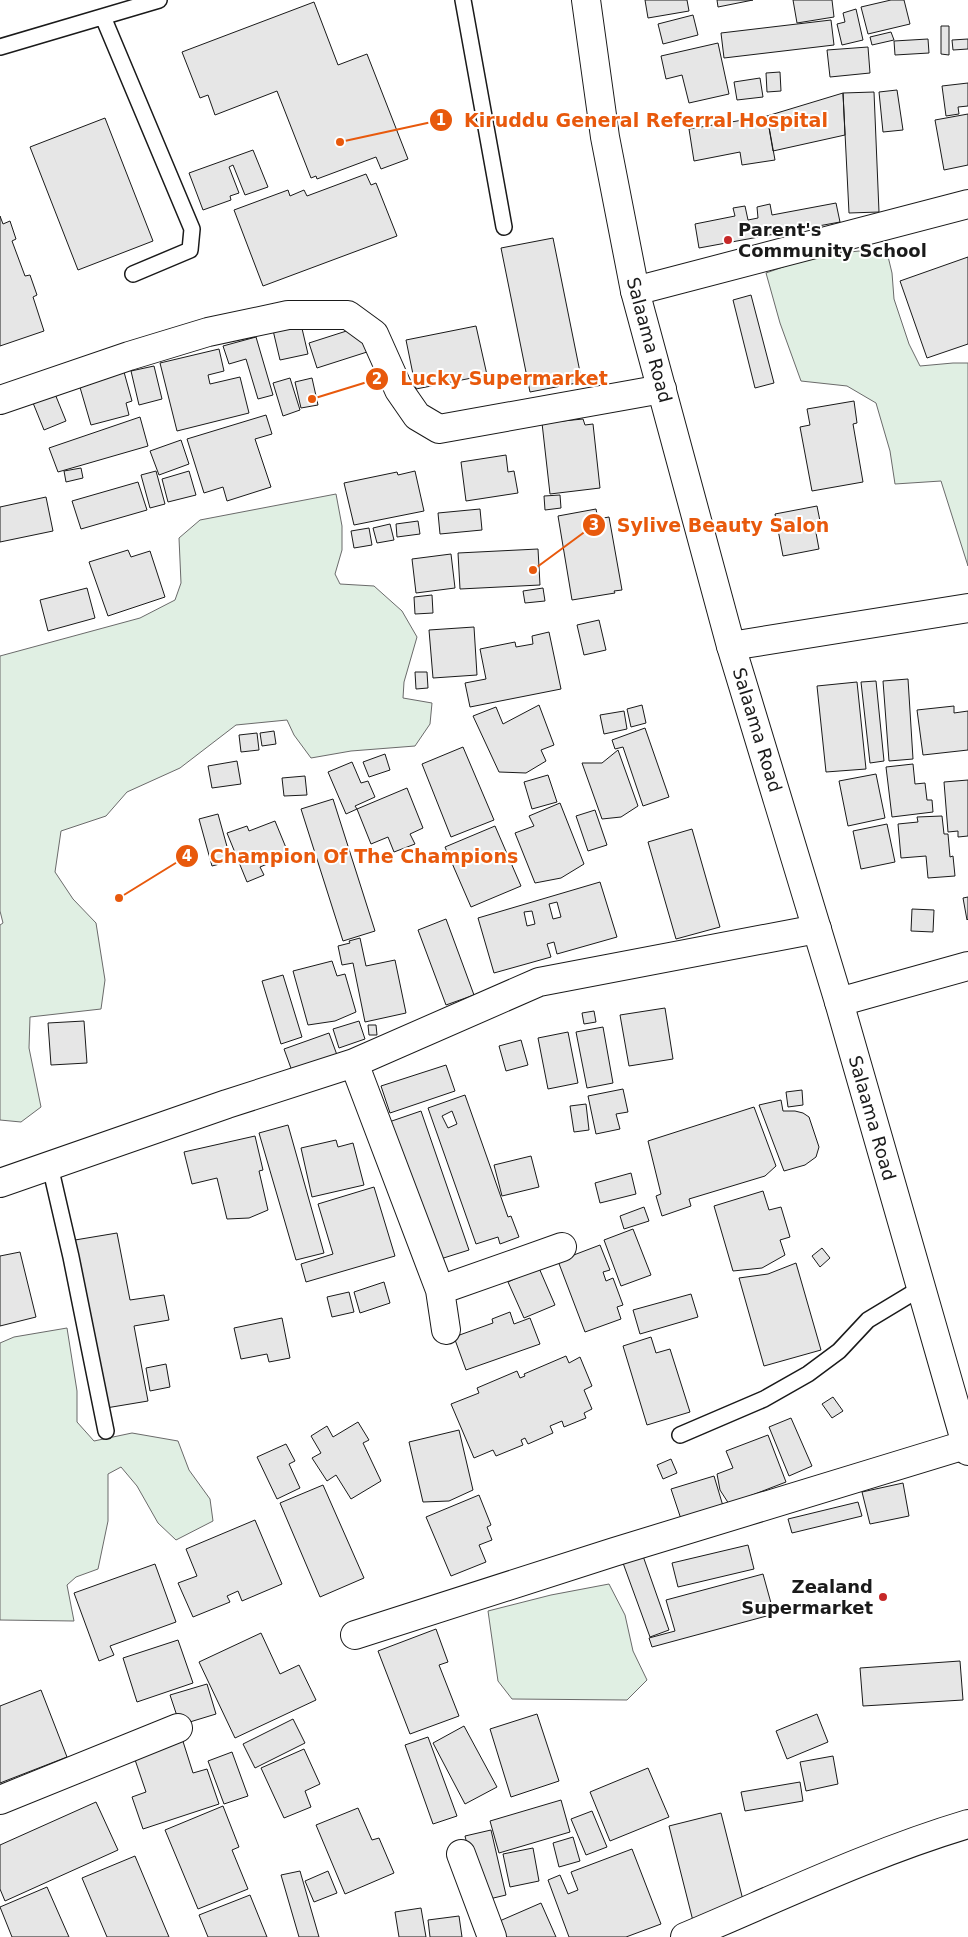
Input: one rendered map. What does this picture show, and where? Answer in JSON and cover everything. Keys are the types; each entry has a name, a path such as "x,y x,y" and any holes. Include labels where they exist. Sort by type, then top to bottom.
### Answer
{"street":[{"name":"Salaama Road","path":"586,0 605,137 635,291 731,646 839,1002 967,1447"},
{"path":"635,291 968,204"},
{"path":"0,400 208,332 288,315 348,316 374,334 399,390 417,416 439,429 662,389"},
{"path":"731,646 968,608"},
{"path":"0,1182 226,1104 354,1063 539,982 817,929"},
{"path":"839,1002 968,966"},
{"path":"354,1063 440,1290 446,1330"},
{"path":"440,1290 562,1247"},
{"path":"355,1635 614,1552 967,1447"},
{"path":"0,1800 178,1728"},
{"path":"684,1937 890,1852 968,1824"},
{"path":"461,1854 492,1937"}],"lane":[{"path":"0,47 159,0"},
{"path":"463,0 504,227"},
{"path":"103,17 192,230 190,250 133,274"},
{"path":"50,1166 71,1257 106,1431"},
{"path":"680,1435 764,1399 808,1374 839,1351 868,1320 921,1288"}],"green space":[{"path":"886,248 892,273 894,299 909,344 920,366 968,363 968,566 941,481 895,484 890,451 876,403 847,386 801,381 780,323 766,273 814,256"},
{"path":"336,494 342,526 342,550 335,574 340,584 374,586 402,611 417,637 404,682 403,698 432,703 430,724 415,746 351,751 311,758 294,735 287,720 236,725 180,768 127,792 106,816 61,831 55,872 73,899 96,923 105,980 101,1009 30,1017 29,1048 41,1107 21,1122 0,1120 0,925 3,923 0,911 0,656 140,618 175,600 181,583 179,538 200,520"},
{"path":"67,1328 77,1391 77,1422 94,1441 132,1433 178,1441 189,1470 210,1499 213,1521 176,1540 158,1523 137,1486 121,1467 108,1474 108,1521 98,1569 76,1577 67,1585 74,1621 0,1620 0,1343 14,1337"},
{"path":"609,1584 625,1615 633,1651 647,1680 627,1700 512,1699 498,1681 488,1611 551,1595"}],"building":[{"path":"645,0 687,0 689,11 648,18"},
{"path":"717,0 753,0 718,7"},
{"path":"793,0 832,0 834,17 797,23"},
{"path":"891,0 904,0 910,24 868,34 861,7"},
{"path":"314,2 338,65 367,54 408,159 381,169 376,157 317,179 316,176 311,178 277,91 215,115 208,95 200,98 182,52"},
{"path":"856,9 863,40 842,45 837,24 845,22 843,13"},
{"path":"693,15 698,35 663,44 658,24"},
{"path":"831,20 834,45 724,58 721,33"},
{"path":"941,26 949,26 949,55 941,54"},
{"path":"891,32 894,40 872,45 870,37"},
{"path":"928,39 929,53 895,55 894,41"},
{"path":"968,39 968,49 953,50 952,40"},
{"path":"718,43 729,94 689,103 682,75 666,79 661,56"},
{"path":"868,47 870,73 830,77 827,50"},
{"path":"780,72 781,91 767,92 766,73"},
{"path":"760,78 763,97 737,100 734,82"},
{"path":"968,83 968,106 958,107 959,114 946,116 942,86"},
{"path":"897,90 903,130 883,132 879,92"},
{"path":"874,92 879,212 849,213 843,93"},
{"path":"843,93 845,135 773,151 767,116"},
{"path":"968,114 968,165 944,170 935,120"},
{"path":"767,116 775,160 742,165 740,152 694,161 689,129"},
{"path":"105,118 153,241 78,270 30,147"},
{"path":"253,150 268,187 245,195 233,165 229,167 239,193 230,196 231,200 203,210 189,173"},
{"path":"366,174 371,185 376,183 397,236 263,286 234,210 288,190 290,196 304,190 307,196"},
{"path":"836,203 840,222 699,248 695,224 735,216 733,208 745,206 748,220 758,218 757,207 770,204 772,215"},
{"path":"0,216 3,224 10,221 16,239 12,241 25,276 30,275 37,295 33,297 44,331 0,346"},
{"path":"553,238 582,382 530,392 501,248"},
{"path":"968,257 968,344 927,358 900,281"},
{"path":"751,295 774,383 755,388 733,300"},
{"path":"300,320 308,354 280,360 272,326"},
{"path":"476,326 487,375 416,389 406,340"},
{"path":"359,327 367,352 317,368 309,343"},
{"path":"256,337 273,395 258,399 246,359 229,364 223,346"},
{"path":"219,349 224,371 208,375 210,384 240,377 249,413 177,431 160,363"},
{"path":"154,366 162,399 139,405 131,371"},
{"path":"124,372 132,401 126,403 129,415 91,425 79,384"},
{"path":"290,378 300,410 283,416 273,383"},
{"path":"312,378 318,405 301,408 295,382"},
{"path":"53,389 66,421 44,430 31,398"},
{"path":"854,401 857,423 853,424 863,482 812,491 800,427 810,425 807,409"},
{"path":"266,415 272,434 255,439 271,487 227,501 223,487 204,493 187,439"},
{"path":"140,417 148,446 58,472 49,448"},
{"path":"583,419 585,425 593,424 600,488 550,494 542,423"},
{"path":"181,440 189,464 159,475 150,451"},
{"path":"506,455 508,472 514,471 518,493 466,501 461,462"},
{"path":"81,468 83,478 66,482 64,471"},
{"path":"156,471 165,504 150,508 141,475"},
{"path":"189,471 196,495 168,502 162,479"},
{"path":"415,471 424,511 354,525 344,483 397,472 398,475"},
{"path":"138,482 147,510 81,529 72,501"},
{"path":"560,495 561,508 545,510 544,496"},
{"path":"46,497 53,531 0,542 0,507"},
{"path":"817,506 820,521 814,522 819,549 783,556 775,514"},
{"path":"480,509 482,530 440,534 438,513"},
{"path":"596,509 598,519 609,517 622,590 614,591 615,593 572,600 558,516"},
{"path":"418,521 420,534 397,537 396,524"},
{"path":"390,524 394,540 377,543 373,528"},
{"path":"369,528 372,545 354,548 351,531"},
{"path":"538,549 540,585 460,589 458,553"},
{"path":"128,550 131,557 150,551 165,597 108,616 89,562"},
{"path":"451,554 455,588 416,593 412,559"},
{"path":"87,588 95,618 48,631 40,600"},
{"path":"543,588 545,601 525,603 523,591"},
{"path":"432,595 433,613 415,614 414,597"},
{"path":"599,620 606,650 584,655 577,625"},
{"path":"474,627 477,675 433,678 429,630"},
{"path":"549,632 561,689 470,707 465,683 486,679 480,649 515,642 516,647 533,644 532,636"},
{"path":"415,672 427,672 428,688 416,689"},
{"path":"908,679 913,759 889,761 883,681"},
{"path":"876,681 884,761 870,763 861,682"},
{"path":"857,682 866,769 826,772 817,686"},
{"path":"539,705 554,745 541,750 546,761 526,773 499,772 473,716 496,707 503,724"},
{"path":"642,705 646,723 631,727 627,709"},
{"path":"954,706 954,713 968,711 968,750 923,755 917,710"},
{"path":"624,711 627,729 604,734 600,715"},
{"path":"645,728 669,797 643,806 623,747 615,749 612,740"},
{"path":"274,731 276,744 262,746 260,733"},
{"path":"257,733 259,750 241,752 239,735"},
{"path":"463,747 494,820 451,837 422,764"},
{"path":"618,750 638,806 621,817 602,819 582,763 602,763"},
{"path":"385,754 390,770 369,777 363,762"},
{"path":"237,761 241,784 212,788 208,766"},
{"path":"352,762 361,783 368,781 375,797 355,806 357,809 346,814 328,772"},
{"path":"913,764 915,784 925,783 927,800 932,800 933,812 892,817 886,767"},
{"path":"876,774 885,818 848,826 839,781"},
{"path":"548,775 557,802 532,809 524,782"},
{"path":"305,776 307,795 284,796 282,778"},
{"path":"968,780 968,836 958,837 958,831 948,832 944,782"},
{"path":"407,788 423,828 410,834 415,844 394,852 388,837 371,844 357,809"},
{"path":"333,799 375,931 343,941 301,809"},
{"path":"560,803 584,864 561,878 535,883 515,833 534,826 529,816"},
{"path":"595,810 607,845 588,851 576,816"},
{"path":"218,814 231,861 212,866 199,819"},
{"path":"942,816 944,834 948,834 950,857 953,856 955,876 928,878 926,856 901,858 898,824 918,822 917,817"},
{"path":"275,821 289,855 260,867 264,875 247,882 227,833 247,826 249,831"},
{"path":"887,824 895,862 861,869 853,831"},
{"path":"495,826 521,886 471,907 445,847"},
{"path":"692,829 720,927 676,939 648,842"},
{"path":"600,882 617,937 557,954 554,942 547,944 551,957 494,973 478,918","holes":["557,902 561,917 553,919 549,904","532,911 535,924 527,926 524,912"]},
{"path":"968,897 968,919 967,920 963,898"},
{"path":"912,909 934,910 933,932 911,931"},
{"path":"446,919 474,995 446,1005 418,930"},
{"path":"360,938 366,966 395,960 406,1013 365,1022 353,963 342,965 338,946"},
{"path":"332,961 337,976 345,974 356,1012 335,1021 308,1025 293,971"},
{"path":"283,975 302,1037 281,1044 262,981"},
{"path":"665,1008 673,1059 629,1066 620,1015"},
{"path":"594,1011 596,1022 584,1024 582,1013"},
{"path":"84,1021 87,1063 51,1065 48,1023"},
{"path":"359,1021 365,1039 339,1048 333,1029"},
{"path":"368,1025 376,1025 377,1035 369,1035"},
{"path":"603,1027 613,1083 587,1088 576,1032"},
{"path":"568,1032 578,1083 548,1089 538,1038"},
{"path":"329,1033 337,1055 292,1071 284,1049"},
{"path":"521,1040 528,1065 506,1071 499,1046"},
{"path":"446,1065 455,1091 390,1113 381,1086"},
{"path":"623,1089 628,1112 616,1114 620,1129 596,1134 588,1096"},
{"path":"802,1090 803,1105 788,1107 786,1092"},
{"path":"465,1095 508,1217 511,1216 519,1237 500,1244 498,1237 476,1244 428,1108","holes":["452,1111 457,1124 448,1128 442,1116"]},
{"path":"781,1100 783,1111 795,1111 809,1117 819,1147 816,1157 805,1165 784,1171 759,1105"},
{"path":"586,1104 589,1130 574,1132 570,1106"},
{"path":"754,1107 776,1166 765,1176 689,1199 691,1206 662,1216 656,1196 661,1194 648,1141"},
{"path":"421,1111 469,1250 434,1261 386,1123"},
{"path":"288,1125 324,1253 296,1260 259,1133"},
{"path":"255,1136 263,1170 259,1171 268,1210 249,1218 227,1219 217,1178 192,1184 184,1152"},
{"path":"336,1140 338,1147 353,1143 364,1185 312,1197 301,1148"},
{"path":"531,1156 539,1187 502,1196 494,1165"},
{"path":"631,1173 636,1194 600,1203 595,1183"},
{"path":"374,1187 395,1256 306,1282 301,1264 333,1254 318,1204"},
{"path":"763,1191 769,1210 781,1207 790,1237 780,1240 785,1255 762,1268 733,1271 714,1206"},
{"path":"644,1207 649,1221 624,1229 620,1216"},
{"path":"633,1229 651,1275 621,1286 604,1240"},
{"path":"117,1233 130,1300 164,1295 169,1320 134,1326 148,1401 106,1408 75,1240"},
{"path":"600,1245 610,1270 603,1272 606,1281 613,1278 623,1305 617,1307 621,1319 585,1332 558,1261"},
{"path":"822,1248 830,1258 820,1267 812,1256"},
{"path":"20,1252 36,1317 0,1326 0,1256"},
{"path":"796,1263 821,1350 764,1366 739,1278 768,1274"},
{"path":"539,1268 555,1305 524,1318 508,1282"},
{"path":"384,1282 390,1303 360,1313 354,1292"},
{"path":"349,1292 354,1312 332,1317 327,1297"},
{"path":"691,1294 698,1317 640,1334 633,1310"},
{"path":"510,1312 514,1324 530,1318 540,1344 466,1370 454,1337 493,1323 492,1319"},
{"path":"282,1318 290,1358 269,1362 267,1354 241,1359 234,1328"},
{"path":"651,1337 656,1353 670,1349 690,1412 647,1425 623,1346"},
{"path":"566,1356 569,1363 580,1357 592,1386 584,1390 592,1409 584,1413 586,1418 564,1427 562,1421 550,1426 553,1433 528,1444 525,1438 521,1440 523,1445 496,1456 493,1450 474,1458 451,1404 479,1393 477,1388 517,1371 520,1378 525,1376 524,1374"},
{"path":"166,1364 170,1387 150,1391 146,1368"},
{"path":"833,1397 843,1411 832,1418 822,1404"},
{"path":"791,1418 812,1466 789,1476 769,1427"},
{"path":"358,1422 369,1440 363,1443 381,1481 351,1499 336,1475 327,1481 312,1458 321,1453 311,1436 327,1426 333,1437"},
{"path":"459,1430 473,1490 449,1501 423,1502 409,1442"},
{"path":"768,1435 786,1482 729,1504 720,1490 717,1474 733,1468 726,1451"},
{"path":"286,1444 295,1461 289,1464 300,1488 277,1499 257,1457"},
{"path":"671,1459 677,1473 663,1479 657,1465"},
{"path":"714,1476 723,1506 681,1519 671,1489"},
{"path":"903,1483 909,1516 870,1524 862,1492"},
{"path":"323,1485 364,1578 320,1597 280,1503"},
{"path":"479,1495 491,1525 487,1527 492,1540 479,1545 486,1562 451,1576 426,1517"},
{"path":"858,1502 862,1516 792,1533 788,1519"},
{"path":"255,1520 282,1584 242,1601 238,1591 227,1596 230,1602 193,1617 178,1583 197,1576 186,1549"},
{"path":"748,1545 754,1569 678,1587 672,1563"},
{"path":"643,1556 669,1630 650,1637 623,1563"},
{"path":"155,1564 176,1622 110,1646 114,1655 99,1661 74,1593"},
{"path":"763,1574 774,1614 652,1647 649,1638 675,1631 666,1600"},
{"path":"436,1629 448,1662 439,1665 459,1716 410,1734 378,1651"},
{"path":"261,1633 280,1674 299,1665 316,1700 235,1738 199,1662"},
{"path":"178,1640 193,1683 137,1702 123,1658"},
{"path":"960,1661 963,1700 863,1706 860,1668"},
{"path":"207,1684 216,1714 180,1725 170,1695"},
{"path":"41,1690 67,1757 0,1783 0,1706"},
{"path":"537,1714 559,1781 511,1797 490,1729"},
{"path":"817,1714 828,1742 787,1759 776,1731"},
{"path":"293,1719 305,1743 255,1768 243,1744"},
{"path":"464,1726 497,1787 465,1804 433,1743"},
{"path":"180,1732 193,1773 207,1769 219,1804 143,1829 132,1797 146,1792 131,1748"},
{"path":"428,1737 457,1816 433,1824 405,1745"},
{"path":"304,1749 320,1784 305,1791 311,1807 284,1818 261,1768"},
{"path":"232,1752 248,1796 224,1804 208,1761"},
{"path":"833,1756 838,1784 806,1791 800,1762"},
{"path":"648,1768 669,1817 610,1841 590,1792"},
{"path":"800,1782 803,1801 745,1811 741,1792"},
{"path":"561,1800 570,1832 499,1853 490,1821"},
{"path":"96,1802 118,1850 5,1901 0,1889 0,1845"},
{"path":"223,1806 239,1847 232,1850 248,1889 198,1909 165,1830"},
{"path":"358,1808 372,1840 379,1838 394,1873 345,1894 316,1825"},
{"path":"592,1811 607,1847 586,1855 571,1819"},
{"path":"721,1813 745,1908 693,1921 669,1826"},
{"path":"491,1830 506,1895 481,1901 465,1836"},
{"path":"573,1837 580,1861 559,1867 553,1843"},
{"path":"533,1848 539,1881 510,1887 503,1854"},
{"path":"632,1849 661,1924 626,1937 569,1937 548,1880 560,1875 568,1894 578,1890 571,1872"},
{"path":"135,1856 169,1937 107,1937 82,1878"},
{"path":"300,1871 319,1937 299,1937 281,1875"},
{"path":"328,1871 337,1893 314,1902 305,1881"},
{"path":"47,1887 69,1937 12,1937 0,1907"},
{"path":"250,1895 267,1937 208,1937 199,1915"},
{"path":"541,1903 556,1937 501,1937 495,1923"},
{"path":"421,1908 426,1937 399,1937 395,1912"},
{"path":"459,1916 462,1937 430,1937 428,1920"}],"place":[{"name":"Kiruddu General Referral Hospital","path":"340,142"},
{"name":"Parent's Community School","path":"728,240"},
{"name":"Lucky Supermarket","path":"312,399"},
{"name":"Sylive Beauty Salon","path":"533,570"},
{"name":"Champion Of The Champions","path":"119,898"},
{"name":"Zealand Supermarket","path":"883,1597"}]}
